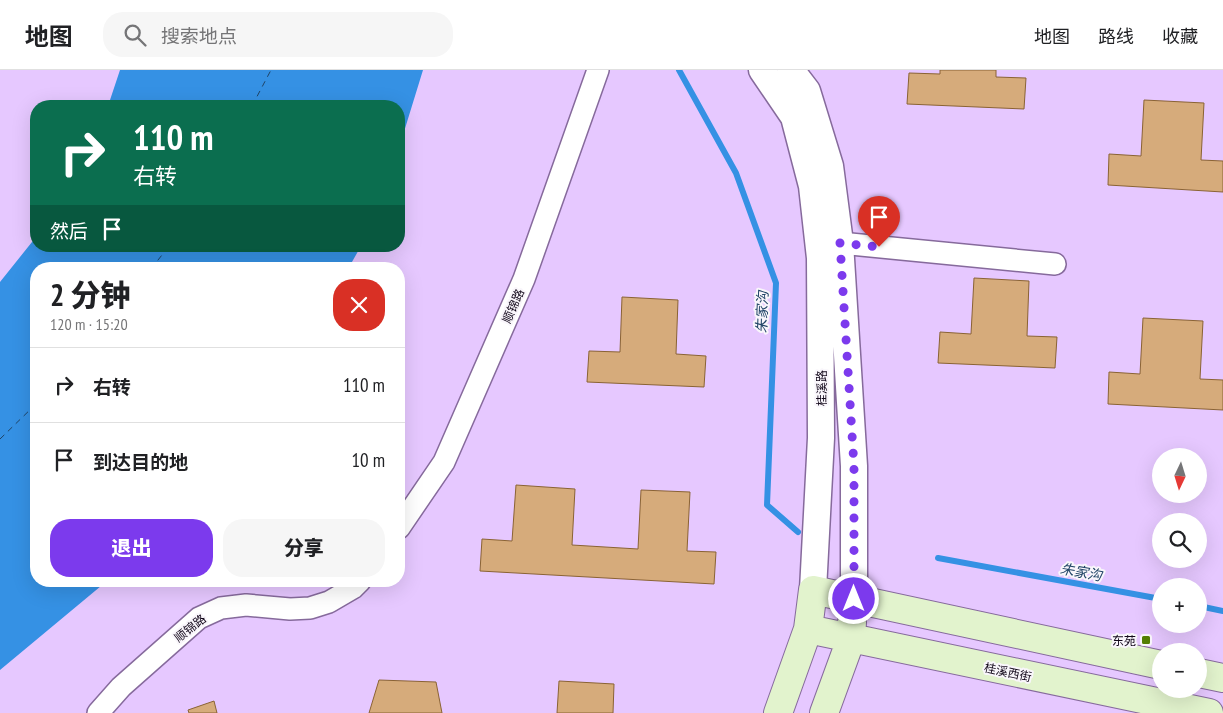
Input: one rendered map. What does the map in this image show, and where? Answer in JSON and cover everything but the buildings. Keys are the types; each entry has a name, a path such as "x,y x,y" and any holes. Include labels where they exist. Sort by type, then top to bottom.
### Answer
{"main road":[{"path":"813,590 1152,663"},
{"name":"桂溪路","path":"778,713 808,629 813,590"},
{"path":"824,713 851,639 854,599"},
{"name":"桂溪西街","path":"808,629 1209,713"},
{"path":"1207,675 1223,678"}],"street":[{"name":"顺锦路","path":"405,519 444,462 524,279 598,70"},
{"name":"桂溪路","path":"762,70 794,117 812,186 820,258 821,438 813,590"},
{"path":"792,70 807,91 830,166 840,243 854,466 854,599"},
{"path":"840,243 1055,264"},
{"name":"顺锦路","path":"98,713 121,687 199,618 221,608 246,604 290,609 310,608 337,597 354,587"}],"water":[{"path":"120,70 423,70 405,128 405,100 110,100"},
{"path":"30,244 30,252 358,252 352,262 30,262 30,587 100,587 0,670 0,282"}],"waterway":[{"name":"朱家沟","path":"679,70 736,173 776,283 767,505 798,532"},
{"name":"朱家沟","path":"938,558 1152,597"},
{"name":"朱家沟","path":"1207,608 1223,611"}],"ferry route":[{"path":"255,100 271,70"},
{"path":"156,262 164,252"},
{"path":"0,439 30,410"}],"place":[{"name":"东苑","path":"1146,640"}],"route":[{"path":"854,599 854,466 840,243 879,247"}]}
